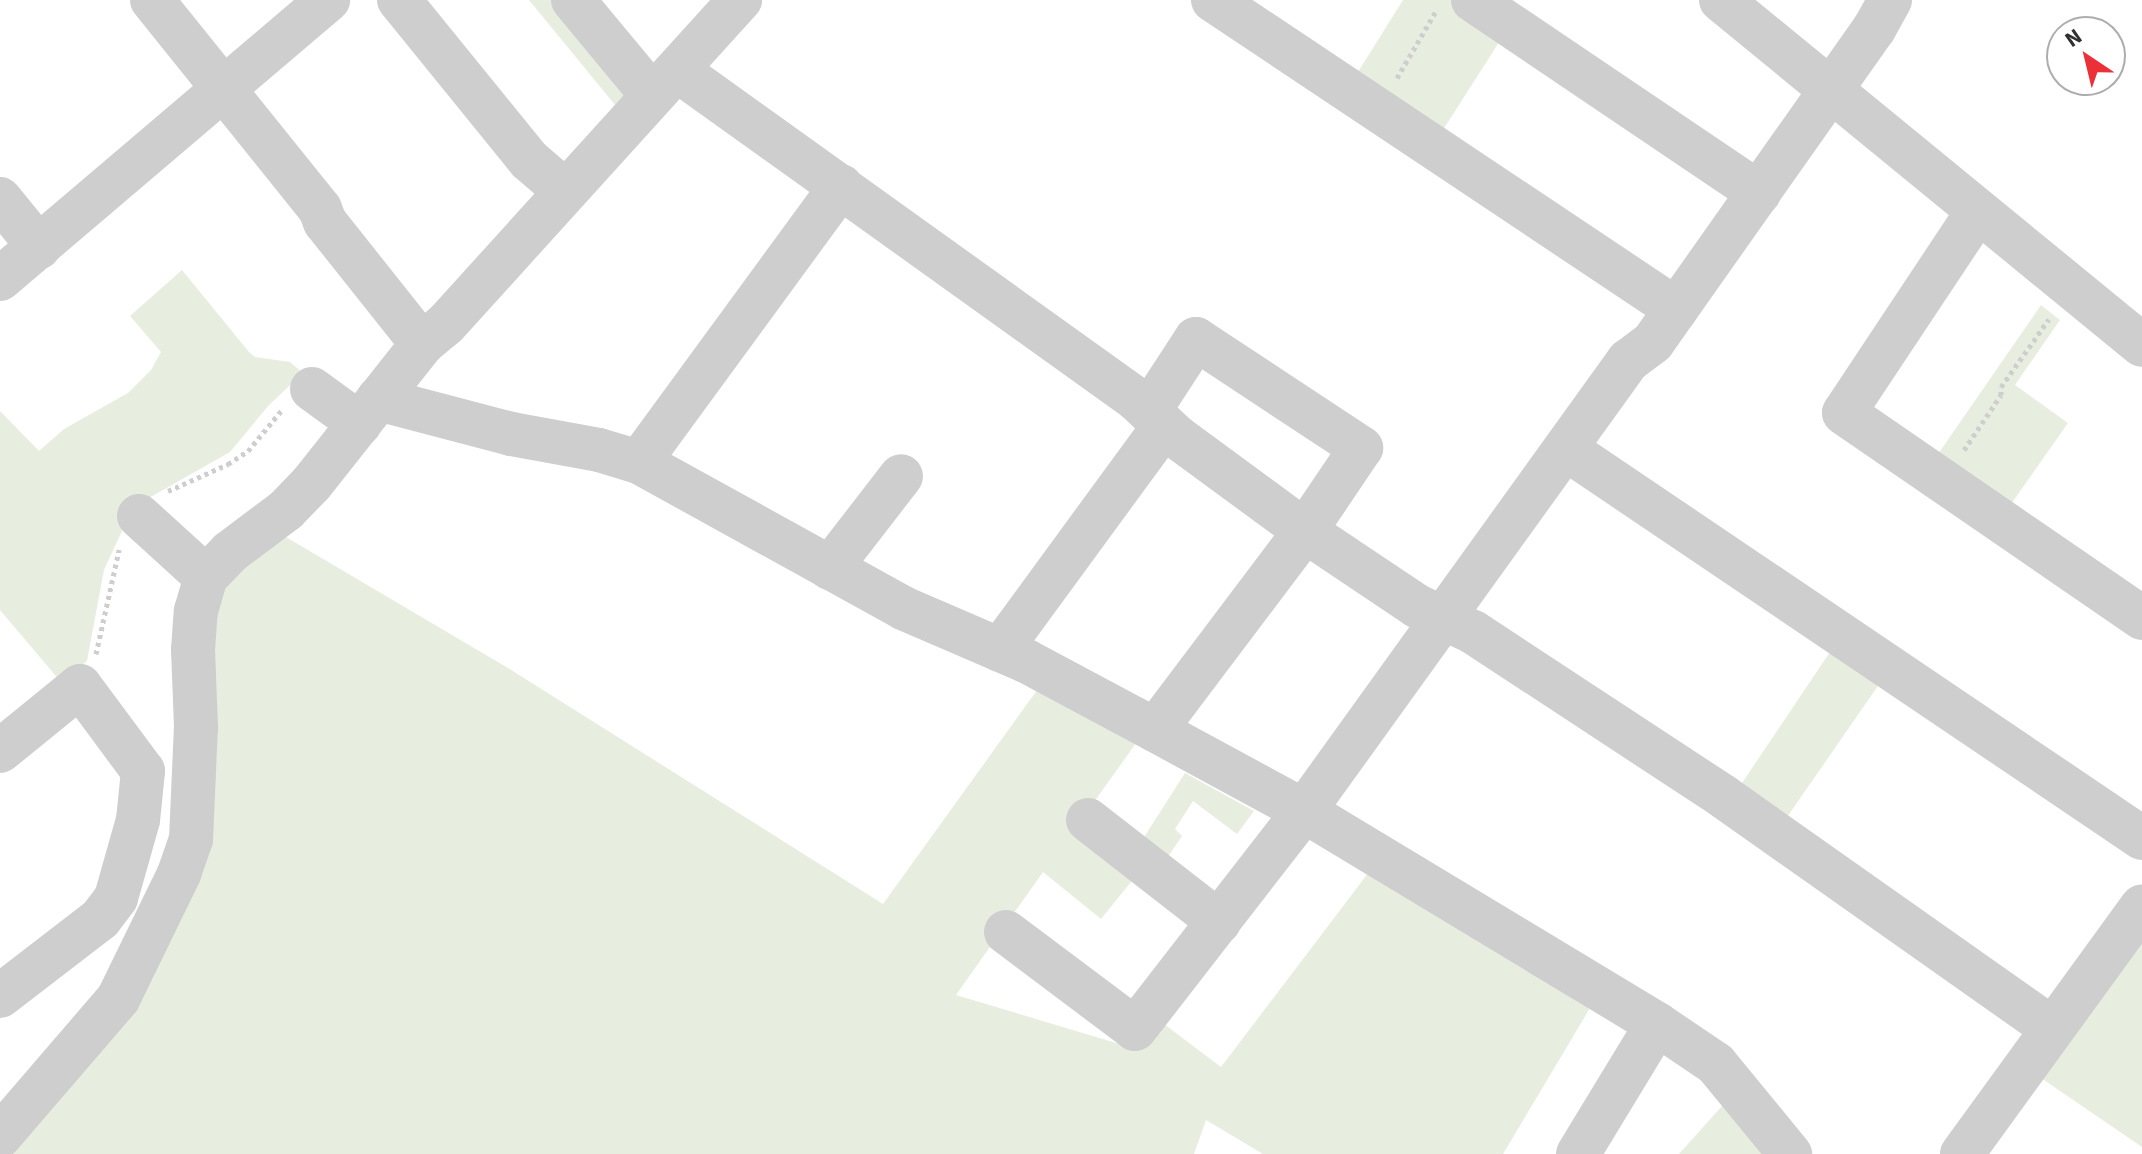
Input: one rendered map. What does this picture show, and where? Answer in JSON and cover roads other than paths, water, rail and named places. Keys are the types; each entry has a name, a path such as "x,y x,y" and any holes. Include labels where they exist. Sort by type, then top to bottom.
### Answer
{"street":[{"path":"152,0 422,344"},
{"path":"0,279 328,0"},
{"path":"399,0 529,160 565,191"},
{"path":"573,0 664,82 841,186 1305,531 1417,606 1473,632 1724,797 2052,1028"},
{"path":"0,1136 118,999 179,874 191,840 196,727 193,650 196,611 206,577 230,552 286,510 422,344 446,324 740,0"},
{"path":"1213,0 1676,309"},
{"path":"1473,0 1759,193"},
{"path":"1721,0 2142,345"},
{"path":"1006,932 1135,1029 1304,811 1628,361 1653,342 1874,29 1890,0"},
{"path":"639,462 841,186"},
{"path":"0,199 39,247"},
{"path":"1978,211 1844,413 2142,618"},
{"path":"1000,650 1157,418 1196,339 1361,448 1305,531 1155,730"},
{"path":"312,389 369,411 599,450 639,462 903,608 1000,650 1304,811 1657,1024 1716,1064 1790,1154"},
{"path":"1566,449 2142,838"},
{"path":"830,568 901,476"},
{"path":"139,516 206,577"},
{"path":"0,751 80,686 143,771 138,820 116,898 100,919 0,996"},
{"path":"1088,820 1219,922"},
{"path":"1962,1154 2142,906"},
{"path":"72,940 133,970"},
{"path":"1578,1154 1657,1024"}]}
